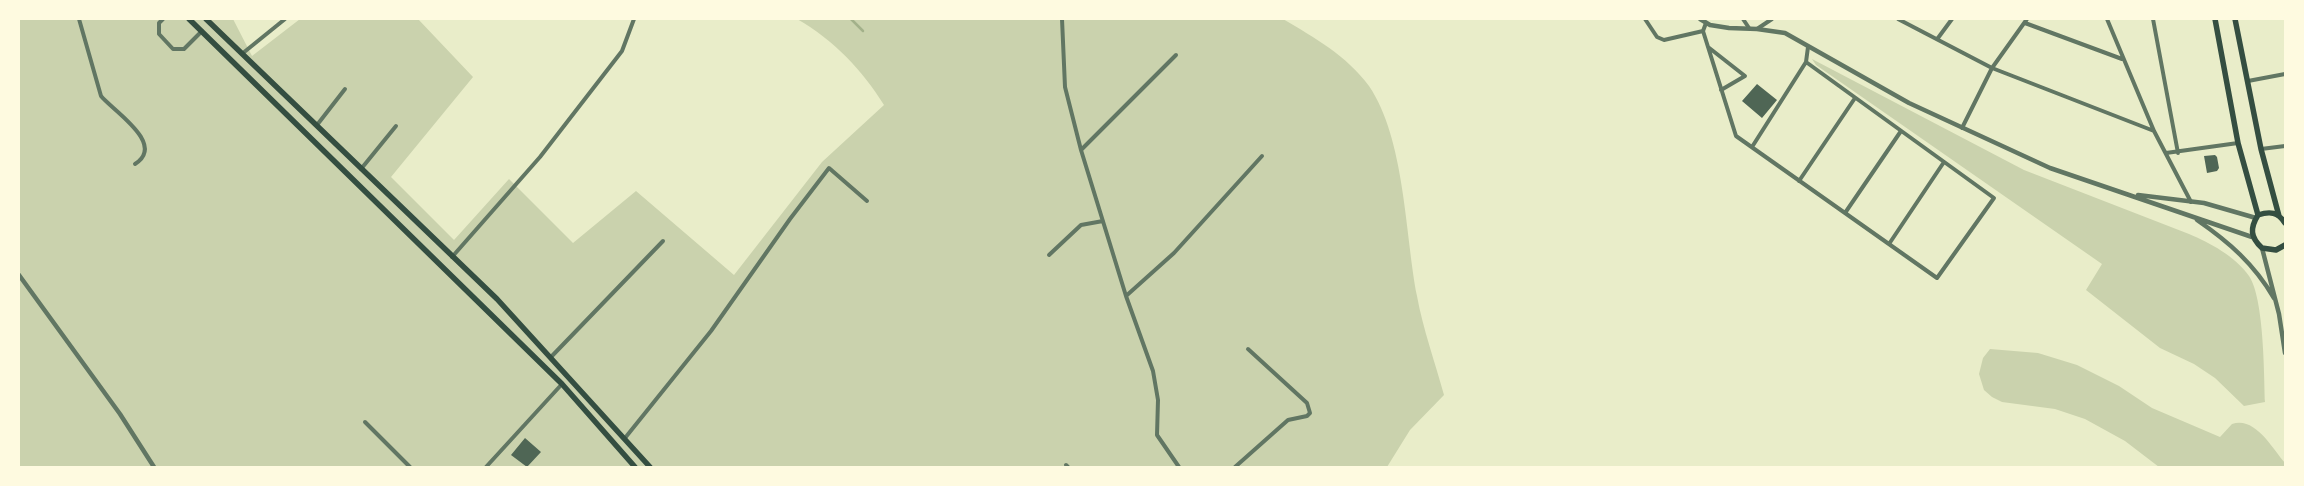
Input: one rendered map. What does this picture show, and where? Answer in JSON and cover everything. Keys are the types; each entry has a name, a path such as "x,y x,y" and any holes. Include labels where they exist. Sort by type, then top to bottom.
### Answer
{"main road":[{"path":"189,19 562,384 635,467"},
{"path":"206,19 497,299 650,467"},
{"path":"2214,19 2238,143 2257,217 2252,228 2252,237 2262,248 2276,250 2284,246"},
{"path":"2235,19 2261,150 2279,216"},
{"path":"2257,217 2271,212 2285,222"}],"street":[{"path":"78,19 101,96 106,103 134,126 143,142 143,157 135,164"},
{"path":"163,19 159,23 159,34 173,50 184,49 202,31"},
{"path":"243,53 285,19"},
{"path":"452,257 540,157 622,52 634,19"},
{"path":"1062,19 1065,87 1081,150 1126,296 1153,371 1158,400 1157,435 1180,467"},
{"path":"1645,19 1657,37 1664,40 1703,31"},
{"path":"1700,19 1706,23 1729,28 1757,28 1786,34 1909,103 2050,168 2252,237"},
{"path":"1743,19 1749,28"},
{"path":"1757,28 1772,19"},
{"path":"1898,19 1938,38 1992,68 2154,131"},
{"path":"1938,38 1952,19"},
{"path":"2107,19 2122,59 2154,131 2191,202"},
{"path":"2153,19 2178,153"},
{"path":"1962,128 1992,68 2026,21 2122,59"},
{"path":"1706,23 1703,31 1736,136 1937,278 1994,198 1806,62"},
{"path":"1707,46 1745,76 1721,90"},
{"path":"1752,147 1806,62 1808,47"},
{"path":"1081,150 1176,55"},
{"path":"2248,81 2285,74"},
{"path":"317,125 345,88"},
{"path":"1798,180 1855,98"},
{"path":"361,169 396,126"},
{"path":"1845,213 1901,131"},
{"path":"2166,153 2178,153 2238,143"},
{"path":"2261,150 2285,146"},
{"path":"1126,296 1174,253 1262,156"},
{"path":"1889,244 1944,162"},
{"path":"625,438 711,331 790,219 829,168 867,201"},
{"path":"2128,194 2204,203 2257,217"},
{"path":"2192,216 2225,239 2244,257 2262,276 2274,298"},
{"path":"1049,255 1081,225 1103,220"},
{"path":"550,357 663,241"},
{"path":"2284,246 2285,254"},
{"path":"2262,248 2285,353"},
{"path":"19,275 120,414 154,467"},
{"path":"1235,467 1288,420 1307,416 1310,413 1307,403 1248,350"},
{"path":"486,467 562,384"},
{"path":"365,422 410,467"}],"green space":[{"path":"19,19 233,19 252,56 300,19 418,19 473,77 391,177 454,240 509,179 573,243 636,191 734,275 822,162 884,105 857,68 835,46 797,19 1283,19 1329,48 1350,65 1369,86 1381,108 1397,159 1420,308 1444,395 1410,430 1387,467 19,467"},
{"path":"1812,59 2024,170 2189,234 2214,246 2237,262 2249,276 2258,301 2262,336 2265,402 2244,406 2215,378 2194,364 2160,348 2086,290 2102,264 1816,65"},
{"path":"1990,349 2038,353 2077,365 2119,386 2152,408 2220,437 2232,424 2248,425 2269,442 2285,463 2285,467 2159,467 2125,441 2085,419 2055,409 2002,402 1992,397 1984,390 1979,374 1983,358"}],"building":[{"path":"1757,84 1777,100 1762,118 1742,101"},
{"path":"2215,155 2219,168 2217,171 2207,173 2204,156"},
{"path":"525,438 541,452 527,467 511,455"}],"waterway":[{"path":"851,19 863,31"}]}
